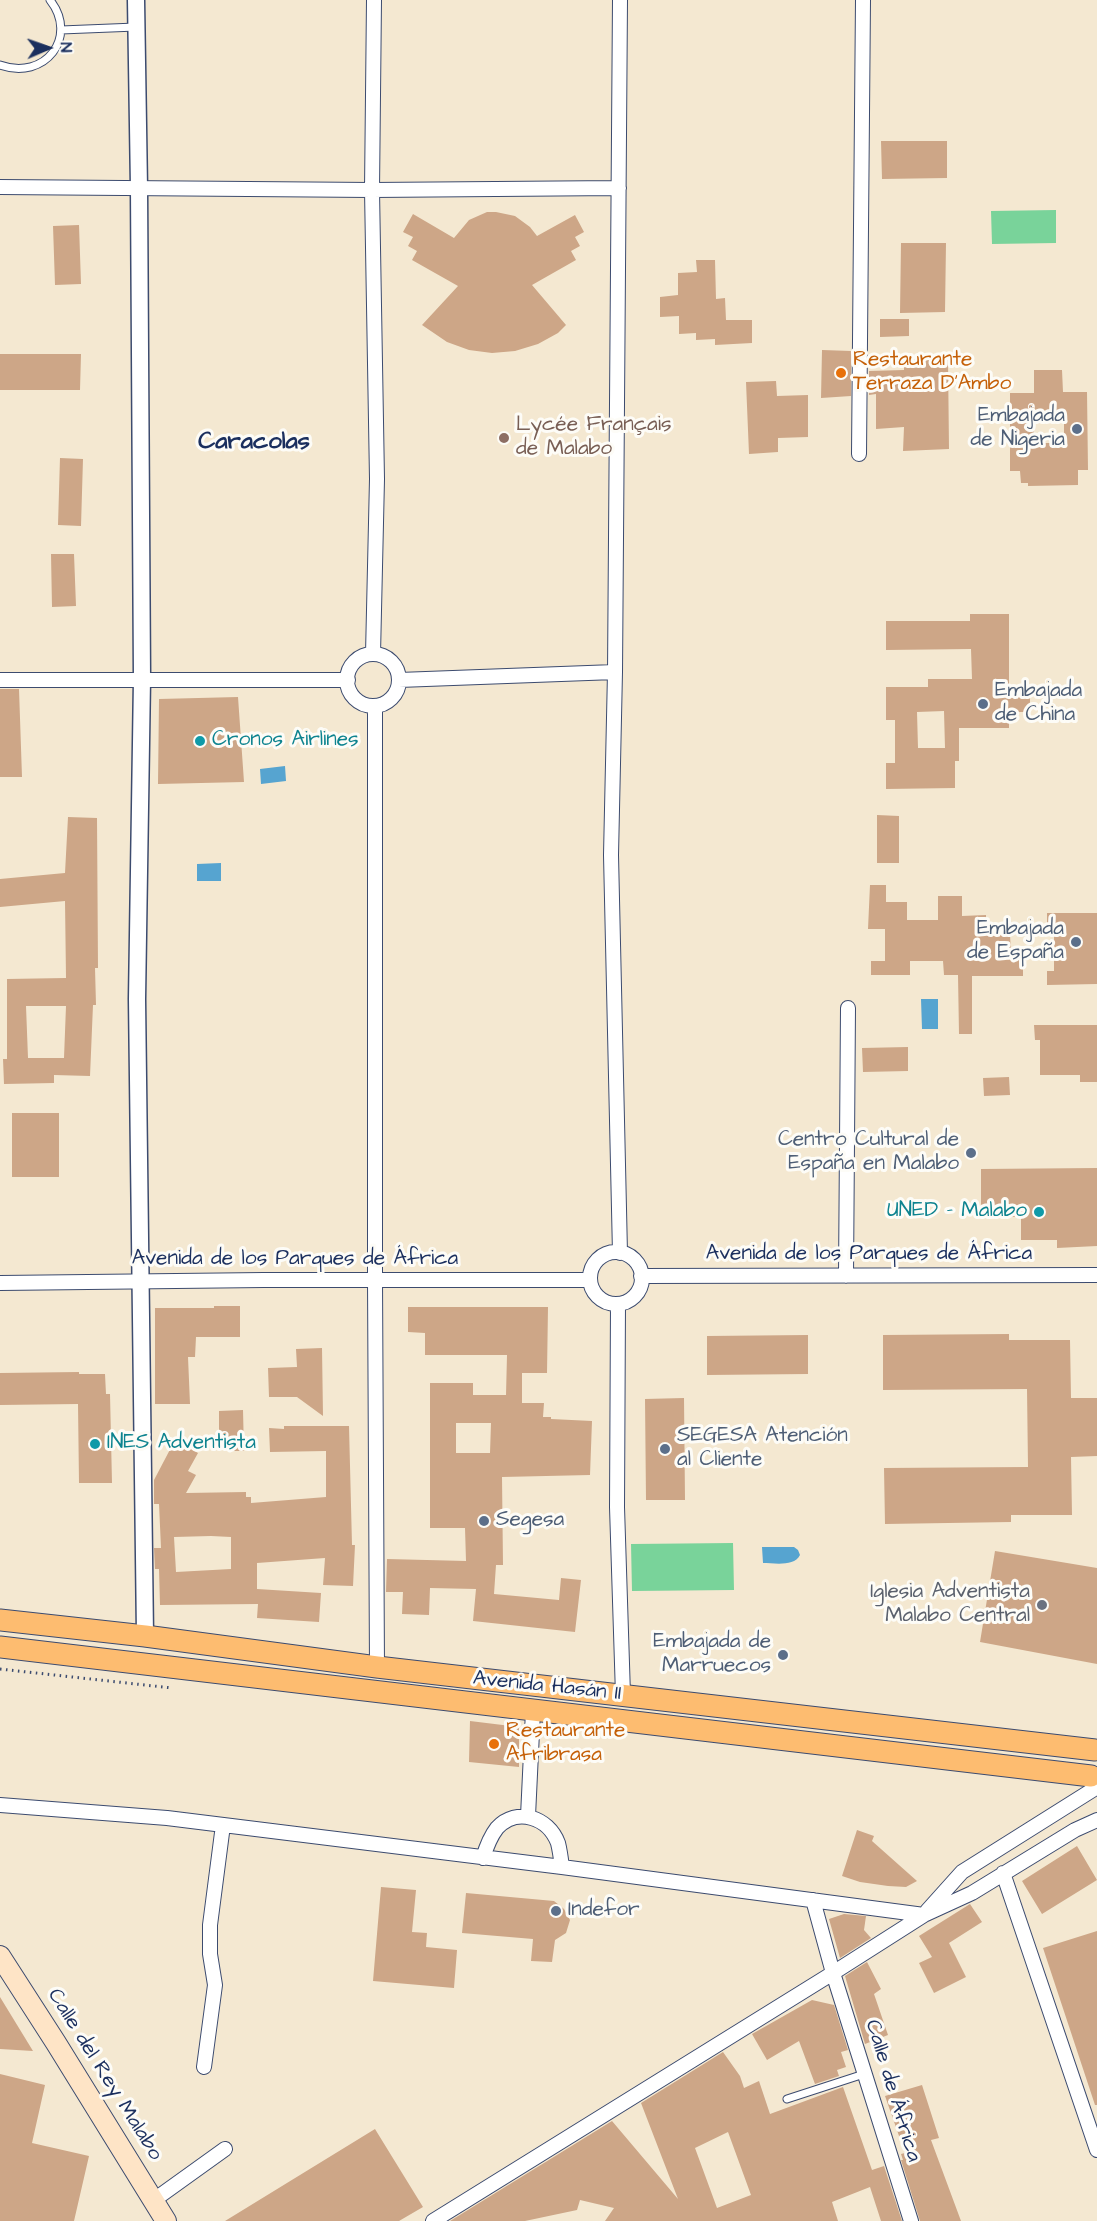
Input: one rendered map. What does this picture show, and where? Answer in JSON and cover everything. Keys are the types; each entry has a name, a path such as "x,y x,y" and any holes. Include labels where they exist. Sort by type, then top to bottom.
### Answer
{"main road":[{"name":"Avenida Hasán II","path":"0,1620 145,1636 377,1667 1096,1748"},
{"name":"Avenida Hasán II","path":"0,1647 646,1723 1094,1786"},
{"path":"1094,1786 1091,1763 1096,1748"},
{"name":"Calle del Rey Malabo","path":"0,1956 166,2221"}],"street":[{"path":"136,0 142,679 137,999 145,1636"},
{"path":"373,654 377,479 372,190 374,0"},
{"path":"620,0 615,672 611,855 620,1253"},
{"path":"859,454 862,0"},
{"path":"0,187 372,190 619,188"},
{"path":"373,654 384,657 393,664 399,680 394,695 386,702 375,705 358,701 350,691 348,680 353,663 373,654"},
{"path":"399,680 615,672"},
{"path":"0,680 348,680"},
{"path":"375,705 377,1667"},
{"path":"846,1276 848,1008"},
{"path":"620,1253 634,1261 641,1276 637,1293 629,1300 618,1304 601,1300 593,1292 590,1280 592,1269 598,1259 609,1254 620,1253"},
{"name":"Avenida de los Parques de África","path":"641,1276 1097,1275"},
{"name":"Avenida de los Parques de África","path":"0,1283 590,1280"},
{"path":"618,1304 617,1507 623,1695"},
{"path":"528,1816 533,1711"},
{"path":"924,1915 962,1872 1094,1786"},
{"path":"0,1805 168,1818 924,1915"},
{"path":"483,1858 491,1837 503,1823 511,1818 528,1816 542,1822 554,1835 562,1867"},
{"path":"433,2221 924,1915 972,1893 1097,1820"},
{"path":"204,2067 215,1985 210,1954 210,1925 223,1825"},
{"path":"1003,1873 1097,2150"},
{"name":"Calle de África","path":"813,1900 833,1973 911,2221"},
{"path":"154,2200 225,2149"}],"lane":[{"path":"0,65 23,70 40,64 53,52 61,30 60,18 50,0"},
{"path":"61,30 136,27"},
{"path":"787,2098 865,2074"}],"green space":[{"path":"1056,210 1056,243 992,244 991,211"},
{"path":"733,1543 734,1590 632,1591 631,1544"}],"water":[{"path":"285,766 286,781 261,784 260,769"},
{"path":"221,863 221,881 197,881 197,864"},
{"path":"921,999 938,999 938,1029 922,1029"},
{"path":"762,1547 794,1547 800,1555 789,1563 763,1563"}],"building":[{"path":"881,141 947,141 947,178 882,179"},
{"path":"487,212 515,216 530,227 537,236 575,215 584,232 575,237 580,246 571,251 576,260 532,285 566,325 558,333 538,344 515,351 492,353 469,350 447,342 422,325 458,286 412,260 417,251 408,246 413,237 403,232 413,214 454,238 469,220"},
{"path":"79,225 81,284 55,285 53,226"},
{"path":"901,243 946,243 945,312 900,313"},
{"path":"696,260 715,260 716,299 725,298 726,320 752,320 752,343 715,345 715,339 696,340 696,333 679,334 679,316 660,317 660,297 678,295 678,273 697,272"},
{"path":"880,319 909,319 909,336 880,337"},
{"name":"Restaurante Terraza D'Ambo","path":"822,350 851,351 851,396 821,398"},
{"path":"0,354 81,354 80,390 0,390"},
{"path":"948,359 949,449 903,451 904,427 876,429 876,394 869,395 869,371 904,370 904,360"},
{"name":"Embajada de Nigeria","path":"1034,370 1062,370 1063,392 1087,392 1088,470 1078,470 1078,485 1028,486 1028,483 1021,483 1020,471 1010,471 1010,393 1034,393","holes":["1033,416 1064,416 1064,443 1034,443"]},
{"path":"776,381 777,396 808,395 808,437 778,438 778,452 749,454 746,382"},
{"path":"60,458 83,459 81,526 58,525"},
{"path":"51,554 74,554 76,606 52,607"},
{"path":"970,614 1009,614 1009,691 1030,691 1030,712 1009,712 1009,728 959,728 959,761 955,761 955,788 886,789 886,763 895,763 895,720 886,720 886,687 928,687 928,679 972,679 971,649 886,650 886,621 970,621","holes":["944,711 945,748 918,748 917,712"]},
{"path":"0,689 19,689 22,777 0,777"},
{"name":"Cronos Airlines","path":"238,697 244,782 158,784 159,699"},
{"path":"877,815 899,816 899,863 877,863"},
{"path":"68,817 97,818 98,968 95,968 96,1005 93,1005 90,1076 54,1075 54,1083 4,1084 3,1059 7,1059 7,979 66,978 65,901 0,907 0,879 65,873","holes":["26,1006 66,1006 64,1058 28,1058"]},
{"path":"870,885 886,885 886,902 907,902 907,920 938,920 938,896 962,896 962,916 986,915 986,934 1010,934 1011,955 1023,955 1023,976 972,976 972,1034 959,1034 958,975 944,975 943,961 910,961 910,975 871,975 871,961 885,961 885,929 868,929"},
{"name":"Embajada de España","path":"1047,913 1097,913 1097,984 1047,985 1047,971 1054,971 1054,929 1047,929"},
{"path":"1034,1025 1097,1025 1097,1082 1080,1082 1080,1075 1040,1075 1040,1040 1035,1040"},
{"path":"908,1047 908,1071 863,1072 862,1048"},
{"path":"1009,1077 1010,1095 984,1096 983,1078"},
{"path":"12,1113 59,1113 59,1177 12,1177"},
{"name":"UNED - Malabo","path":"1097,1168 1097,1246 1057,1248 1057,1240 1021,1240 1021,1217 981,1217 981,1169"},
{"path":"214,1306 240,1306 240,1337 196,1337 195,1357 188,1357 190,1404 155,1404 155,1308 214,1308"},
{"path":"408,1307 548,1307 547,1373 522,1373 522,1403 544,1403 543,1417 592,1421 590,1475 502,1477 503,1565 496,1565 494,1594 559,1600 561,1578 581,1580 575,1632 473,1621 476,1589 430,1588 429,1615 402,1614 403,1592 386,1592 387,1559 466,1561 465,1528 430,1528 430,1383 473,1383 473,1395 506,1395 507,1355 425,1355 425,1333 408,1332","holes":["456,1423 491,1423 490,1453 456,1453"]},
{"path":"1009,1334 1009,1340 1070,1340 1071,1398 1097,1398 1097,1456 1071,1457 1072,1515 1011,1515 1011,1522 885,1524 884,1468 1028,1467 1027,1389 883,1390 883,1335"},
{"path":"808,1335 808,1374 707,1375 707,1336"},
{"path":"322,1348 323,1416 297,1397 269,1397 268,1368 297,1367 296,1349"},
{"name":"INES Adventista","path":"79,1372 79,1374 105,1374 106,1394 110,1394 112,1483 79,1483 78,1404 0,1405 0,1373"},
{"name":"SEGESA Atención al Cliente","path":"684,1398 685,1500 646,1500 645,1399"},
{"path":"243,1410 244,1451 228,1451 228,1442 219,1442 219,1411"},
{"path":"284,1426 349,1426 352,1545 355,1545 353,1586 323,1585 325,1558 257,1563 257,1589 321,1593 319,1622 257,1618 258,1604 160,1605 159,1569 155,1569 154,1548 161,1548 159,1504 154,1504 154,1480 175,1440 198,1453 188,1471 196,1475 186,1493 246,1492 246,1497 251,1497 251,1503 326,1497 326,1451 270,1452 269,1428 284,1429","holes":["174,1537 231,1537 231,1569 176,1572"]},
{"name":"Iglesia Adventista Malabo Central","path":"995,1551 1097,1568 1097,1664 980,1642"},
{"name":"Restaurante Afribrasa","path":"470,1721 519,1727 519,1767 469,1762"},
{"path":"857,1830 874,1836 872,1841 917,1881 906,1887 888,1886 860,1882 842,1876"},
{"path":"1077,1846 1097,1880 1042,1914 1022,1881"},
{"path":"381,1887 416,1890 412,1932 427,1933 426,1947 457,1950 454,1988 373,1981"},
{"path":"466,1893 554,1901 564,1909 570,1920 566,1933 555,1940 552,1962 531,1961 533,1939 462,1933"},
{"path":"970,1904 982,1922 949,1943 966,1977 934,1993 919,1963 932,1957 919,1936"},
{"path":"844,1914 866,1916 864,1930 871,1938 840,1958 829,1919"},
{"path":"1097,1931 1097,2105 1095,2105 1043,1948"},
{"path":"867,1962 881,1989 874,1994 888,2035 865,2044 845,1976"},
{"path":"0,1997 33,2051 0,2049"},
{"path":"812,2000 834,2005 848,2050 841,2052 846,2067 837,2070 839,2076 815,2084 799,2041 767,2060 752,2034"},
{"path":"723,2052 740,2076 744,2088 759,2081 770,2114 843,2087 872,2170 884,2166 902,2221 881,2221 870,2187 832,2202 838,2221 605,2221 614,2208 580,2200 577,2210 525,2221 450,2221 612,2121 678,2199 641,2103","holes":["728,2132 751,2195 717,2208 695,2148"]},
{"path":"0,2074 45,2085 32,2143 89,2156 74,2221 0,2221"},
{"path":"922,2085 939,2138 931,2140 961,2221 920,2221 901,2160 903,2160 901,2154 905,2153 885,2096"},
{"path":"375,2129 423,2207 399,2221 225,2221"}],"place":[{"name":"Restaurante Terraza D'Ambo","path":"841,373"},
{"name":"Embajada de Nigeria","path":"1077,429"},
{"name":"Lycée Français de Malabo","path":"504,438"},
{"name":"Embajada de China","path":"983,704"},
{"name":"Cronos Airlines","path":"200,741"},
{"name":"Embajada de España","path":"1076,942"},
{"name":"Centro Cultural de España en Malabo","path":"971,1153"},
{"name":"UNED - Malabo","path":"1039,1212"},
{"name":"INES Adventista","path":"95,1444"},
{"name":"SEGESA Atención al Cliente","path":"665,1449"},
{"name":"Segesa","path":"484,1521"},
{"name":"Iglesia Adventista Malabo Central","path":"1042,1605"},
{"name":"Embajada de Marruecos","path":"783,1655"},
{"name":"Restaurante Afribrasa","path":"494,1744"},
{"name":"Indefor","path":"556,1911"}],"district":[{"name":"Caracolas","path":"254,443"}]}
